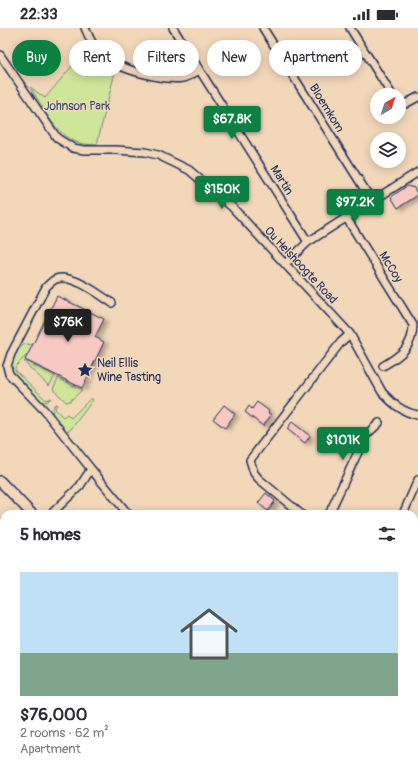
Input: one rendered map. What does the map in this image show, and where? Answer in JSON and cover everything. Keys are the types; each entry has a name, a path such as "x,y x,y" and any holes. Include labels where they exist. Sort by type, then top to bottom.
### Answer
{"main road":[{"path":"0,481 28,510"}],"street":[{"path":"85,28 100,53 120,66 133,71"},
{"name":"Martin","path":"172,28 180,40"},
{"name":"Bloemkom","path":"263,28 372,201"},
{"path":"350,28 388,88"},
{"name":"Ou Helshoogte Road","path":"0,55 57,138 73,148 84,150 116,150 152,154 170,160 189,170 232,207 350,334 382,392 389,400 398,408 418,415"},
{"name":"Martin","path":"199,70 308,242"},
{"path":"163,76 175,78 186,78 189,76"},
{"path":"406,103 418,97"},
{"path":"285,264 308,242 372,201 417,175"},
{"name":"McCoy","path":"346,217 413,325 410,339 402,355 383,366"},
{"path":"112,303 93,290 67,277 56,279 46,287 11,354 7,366 9,374 44,410 125,510"},
{"path":"296,510 259,479 254,473 250,460 342,342 350,334"},
{"path":"331,510 366,436 378,423"},
{"path":"55,510 80,486 91,469"},
{"path":"405,510 418,480"}],"green space":[{"name":"Johnson Park","path":"69,70 69,76 114,76 97,144 84,144 73,141 64,135 49,118 30,87 45,98"},
{"path":"27,344 33,345 29,353 15,367 15,370 46,400 51,398 47,402 42,402 12,373 9,365 18,349"},
{"path":"25,361 55,376 49,386 24,362"},
{"path":"58,378 82,390 70,401 66,402 53,389"},
{"path":"91,398 93,400 71,429 66,432 52,414 54,405 57,404 55,409 63,417 67,414 71,418"}],"building":[{"path":"407,186 414,188 418,195 398,208 391,197"},
{"path":"57,296 104,319 95,337 104,342 82,388 25,360"},
{"path":"257,402 269,411 268,413 271,415 263,426 245,412 249,406 252,409"},
{"path":"224,405 235,414 225,428 213,419"},
{"path":"292,422 310,436 305,443 287,429"},
{"path":"266,493 275,501 269,510 258,503"}],"place":[{"name":"Neil Ellis Wine Tasting","path":"85,370"}]}
